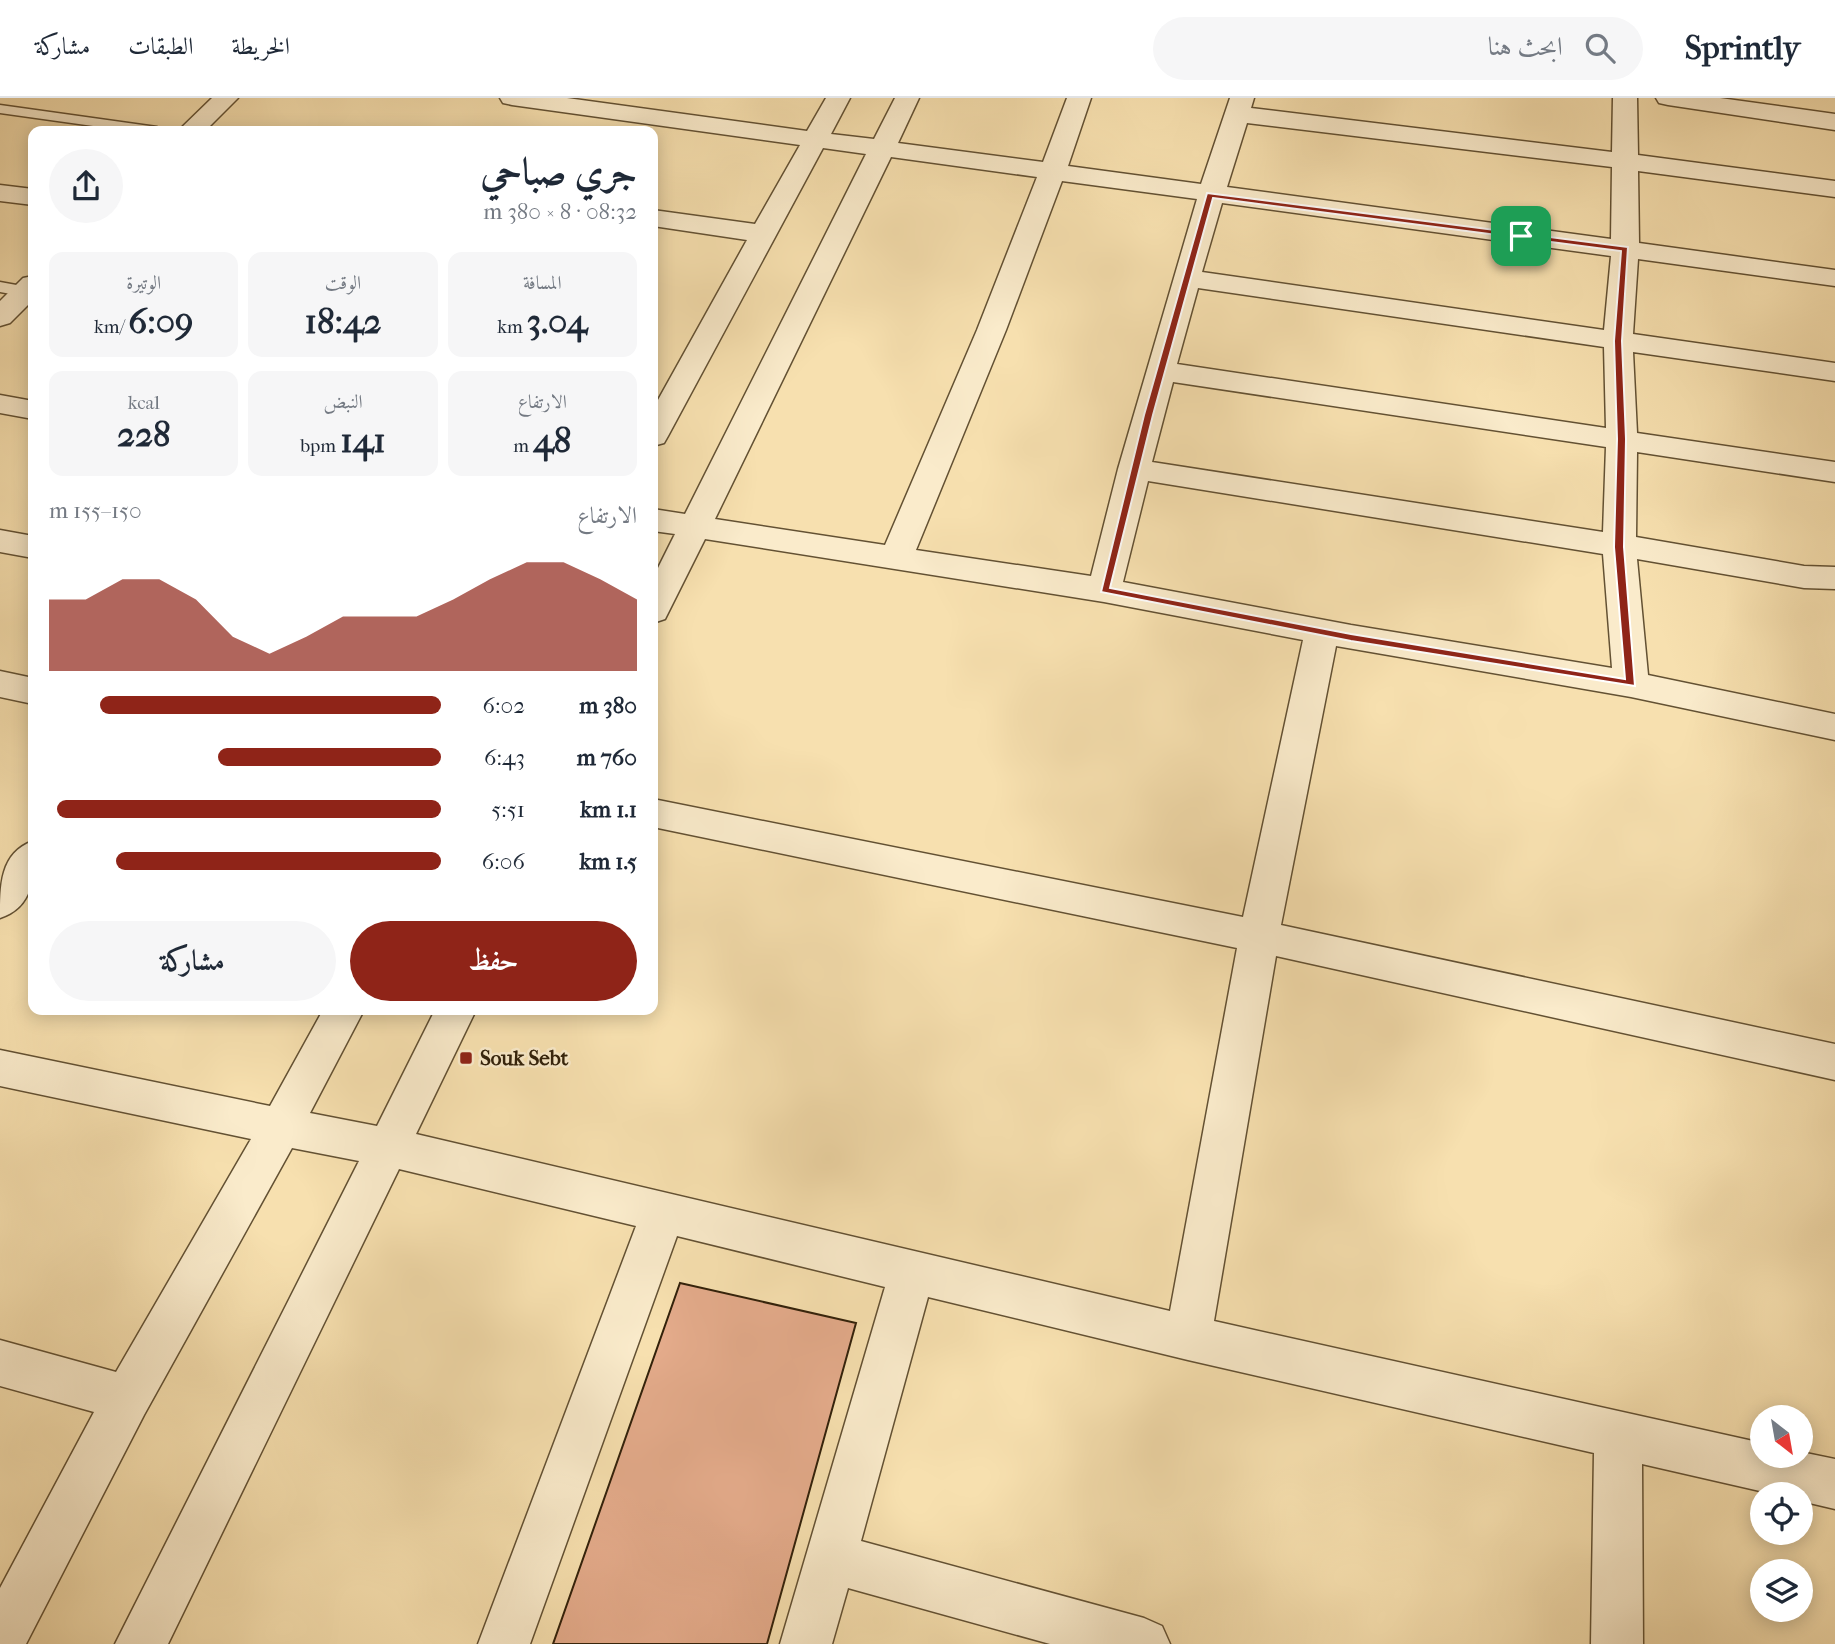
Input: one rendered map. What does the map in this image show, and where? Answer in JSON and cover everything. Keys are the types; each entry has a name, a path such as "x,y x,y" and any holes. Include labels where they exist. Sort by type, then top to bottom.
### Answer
{"street":[{"path":"196,126 226,98"},
{"path":"512,98 592,103 1053,173 1835,278"},
{"path":"658,417 665,390 765,234 838,98"},
{"path":"658,601 907,98"},
{"path":"896,558 990,334 1053,173 1079,98"},
{"path":"1625,98 1625,249 1618,341 1622,439 1619,547 1631,684"},
{"path":"1668,98 1835,122"},
{"path":"575,126 592,103"},
{"path":"1104,590 1186,278 1239,106 1835,189"},
{"path":"0,193 28,196"},
{"path":"658,219 765,234"},
{"path":"1186,278 1835,372"},
{"path":"0,317 23,289"},
{"path":"1161,370 1835,472"},
{"path":"0,404 28,409"},
{"path":"1135,469 1804,577 1835,578"},
{"path":"658,521 1104,590 1322,632 1631,684 1835,727"},
{"path":"0,541 28,546"},
{"path":"1188,1338 1259,936 1322,632"},
{"path":"0,684 28,690"},
{"path":"658,814 1259,936 1835,1062"},
{"path":"0,902 22,855"},
{"path":"0,1641 127,1398 341,1015"},
{"path":"141,1644 454,1015"},
{"path":"0,1068 389,1147 912,1274 1835,1483"},
{"path":"504,1644 663,1214"},
{"path":"806,1644 912,1274"},
{"path":"0,1363 127,1398"},
{"path":"1617,1644 1618,1434"},
{"path":"831,1558 1144,1644"}],"lane":[{"path":"0,109 121,126"}],"building":[{"path":"680,1283 856,1323 767,1644 553,1644"}],"place":[{"name":"Souk Sebt","path":"466,1058"}],"route":[{"path":"1210,195 1521,236 1625,249 1618,341 1622,439 1619,547 1631,684 1351,637 1104,590 1148,415 1210,195"}]}
